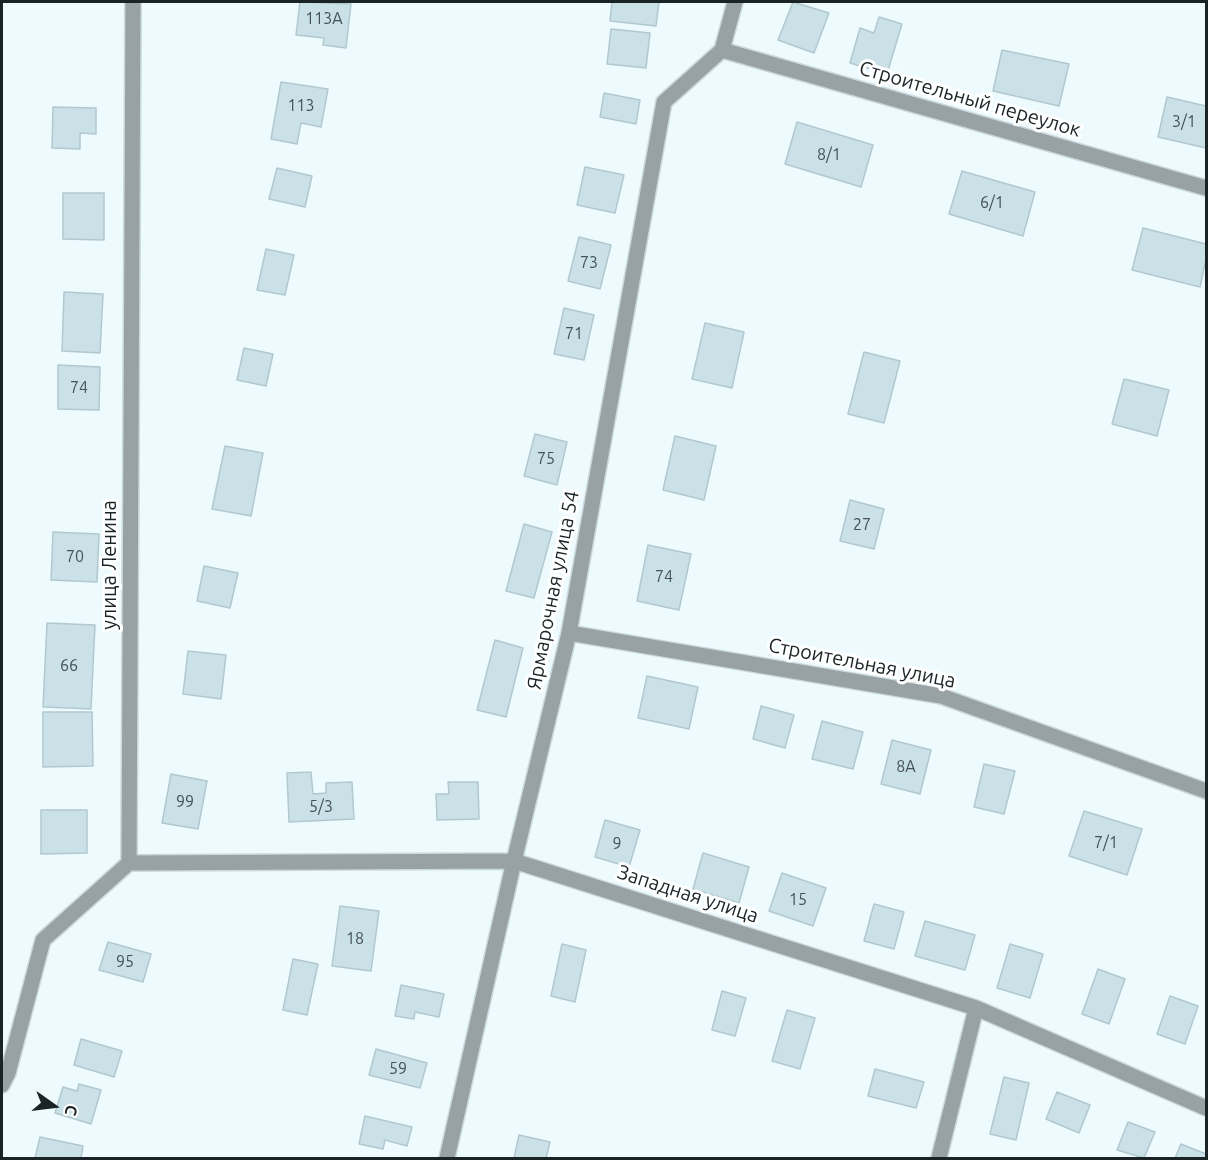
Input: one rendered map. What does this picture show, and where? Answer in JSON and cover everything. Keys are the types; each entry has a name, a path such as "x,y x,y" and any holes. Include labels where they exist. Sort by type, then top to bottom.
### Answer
{"street":[{"name":"улица Ленина","path":"129,863 133,2"},
{"path":"722,50 735,2"},
{"name":"Строительный переулок","path":"722,50 1206,188"},
{"name":"Ярмарочная улица 54","path":"447,1158 514,861 569,633 664,102 722,50"},
{"name":"Строительная улица","path":"569,633 940,696 1206,791"},
{"name":"Западная улица","path":"129,863 514,861 976,1008 1206,1108"},
{"path":"2,1085 8,1073 43,940 129,863"},
{"path":"939,1158 976,1008"}],"building":[{"path":"300,2 351,4 346,48 323,45 324,38 296,35"},
{"path":"612,2 659,2 656,26 610,21"},
{"path":"793,2 829,13 814,53 778,40"},
{"path":"879,17 902,24 887,74 850,63 860,28 874,33"},
{"path":"611,29 650,33 646,68 607,64"},
{"path":"1002,50 1069,64 1059,106 993,91"},
{"path":"281,82 328,89 321,127 301,123 297,144 271,139"},
{"path":"604,93 640,100 636,124 600,117"},
{"path":"1167,97 1206,106 1206,148 1158,137"},
{"path":"53,107 96,108 96,134 80,133 80,149 52,148"},
{"path":"797,122 873,145 861,187 785,164"},
{"path":"585,167 624,175 615,213 577,205"},
{"path":"277,168 312,176 305,207 269,199"},
{"path":"962,171 1035,192 1023,236 949,214"},
{"path":"63,193 104,193 104,240 63,239"},
{"path":"1143,228 1206,244 1206,259 1200,287 1132,270"},
{"path":"579,237 611,245 600,289 568,281"},
{"path":"266,249 294,255 285,295 257,290"},
{"path":"64,292 103,294 100,353 62,351"},
{"path":"564,308 594,315 584,360 554,354"},
{"path":"705,323 744,332 732,388 692,379"},
{"path":"244,348 273,354 266,386 237,380"},
{"path":"864,352 900,361 884,423 848,414"},
{"path":"58,365 100,367 99,410 58,409"},
{"path":"1124,379 1169,390 1157,436 1112,424"},
{"path":"535,434 567,442 557,485 524,476"},
{"path":"675,436 716,446 704,500 663,490"},
{"path":"225,446 263,453 251,516 212,509"},
{"path":"850,500 884,509 874,549 840,541"},
{"path":"524,524 552,532 534,598 506,591"},
{"path":"53,532 99,534 97,582 51,580"},
{"path":"648,545 691,554 679,610 637,601"},
{"path":"204,566 238,573 230,608 197,601"},
{"path":"47,623 95,625 91,709 43,707"},
{"path":"495,640 523,648 506,717 477,710"},
{"path":"188,651 226,655 221,699 183,694"},
{"path":"647,676 698,687 689,729 638,718"},
{"path":"761,706 794,715 785,748 753,739"},
{"path":"43,712 92,712 93,766 43,767"},
{"path":"822,721 863,732 853,769 812,759"},
{"path":"892,740 931,750 920,794 881,784"},
{"path":"984,764 1015,771 1004,814 974,807"},
{"path":"311,772 313,794 326,793 326,783 352,782 354,819 289,822 287,773"},
{"path":"171,774 207,781 198,829 162,823"},
{"path":"448,782 478,782 479,819 437,820 436,794 449,794"},
{"path":"41,810 87,810 87,853 41,854"},
{"path":"1084,811 1142,829 1127,875 1069,856"},
{"path":"605,820 640,830 629,867 595,857"},
{"path":"703,853 749,867 739,903 693,889"},
{"path":"782,873 826,888 813,926 769,911"},
{"path":"874,904 904,912 894,949 864,941"},
{"path":"340,906 379,911 371,971 332,966"},
{"path":"925,921 975,935 965,970 915,956"},
{"path":"108,942 151,954 143,982 99,970"},
{"path":"562,944 586,950 575,1002 551,996"},
{"path":"1010,944 1043,954 1030,998 997,988"},
{"path":"293,959 318,964 307,1015 283,1010"},
{"path":"1098,969 1125,979 1109,1024 1082,1014"},
{"path":"401,985 444,994 439,1017 415,1012 414,1019 395,1016"},
{"path":"722,991 746,998 735,1036 712,1030"},
{"path":"1170,996 1198,1006 1185,1044 1157,1034"},
{"path":"787,1010 815,1018 800,1069 772,1061"},
{"path":"81,1039 122,1051 114,1077 74,1065"},
{"path":"376,1049 427,1063 420,1088 369,1075"},
{"path":"875,1069 924,1082 916,1108 868,1096"},
{"path":"1004,1077 1029,1083 1016,1140 990,1134"},
{"path":"79,1084 101,1090 91,1124 55,1113 63,1087 77,1091"},
{"path":"1057,1092 1090,1105 1079,1133 1046,1119"},
{"path":"365,1116 412,1127 407,1146 385,1140 383,1149 359,1144"},
{"path":"1128,1122 1155,1132 1144,1158 1117,1150"},
{"path":"519,1135 550,1142 546,1158 514,1158"},
{"path":"40,1137 83,1146 81,1158 35,1158"},
{"path":"1181,1144 1206,1154 1206,1158 1175,1158"}]}
